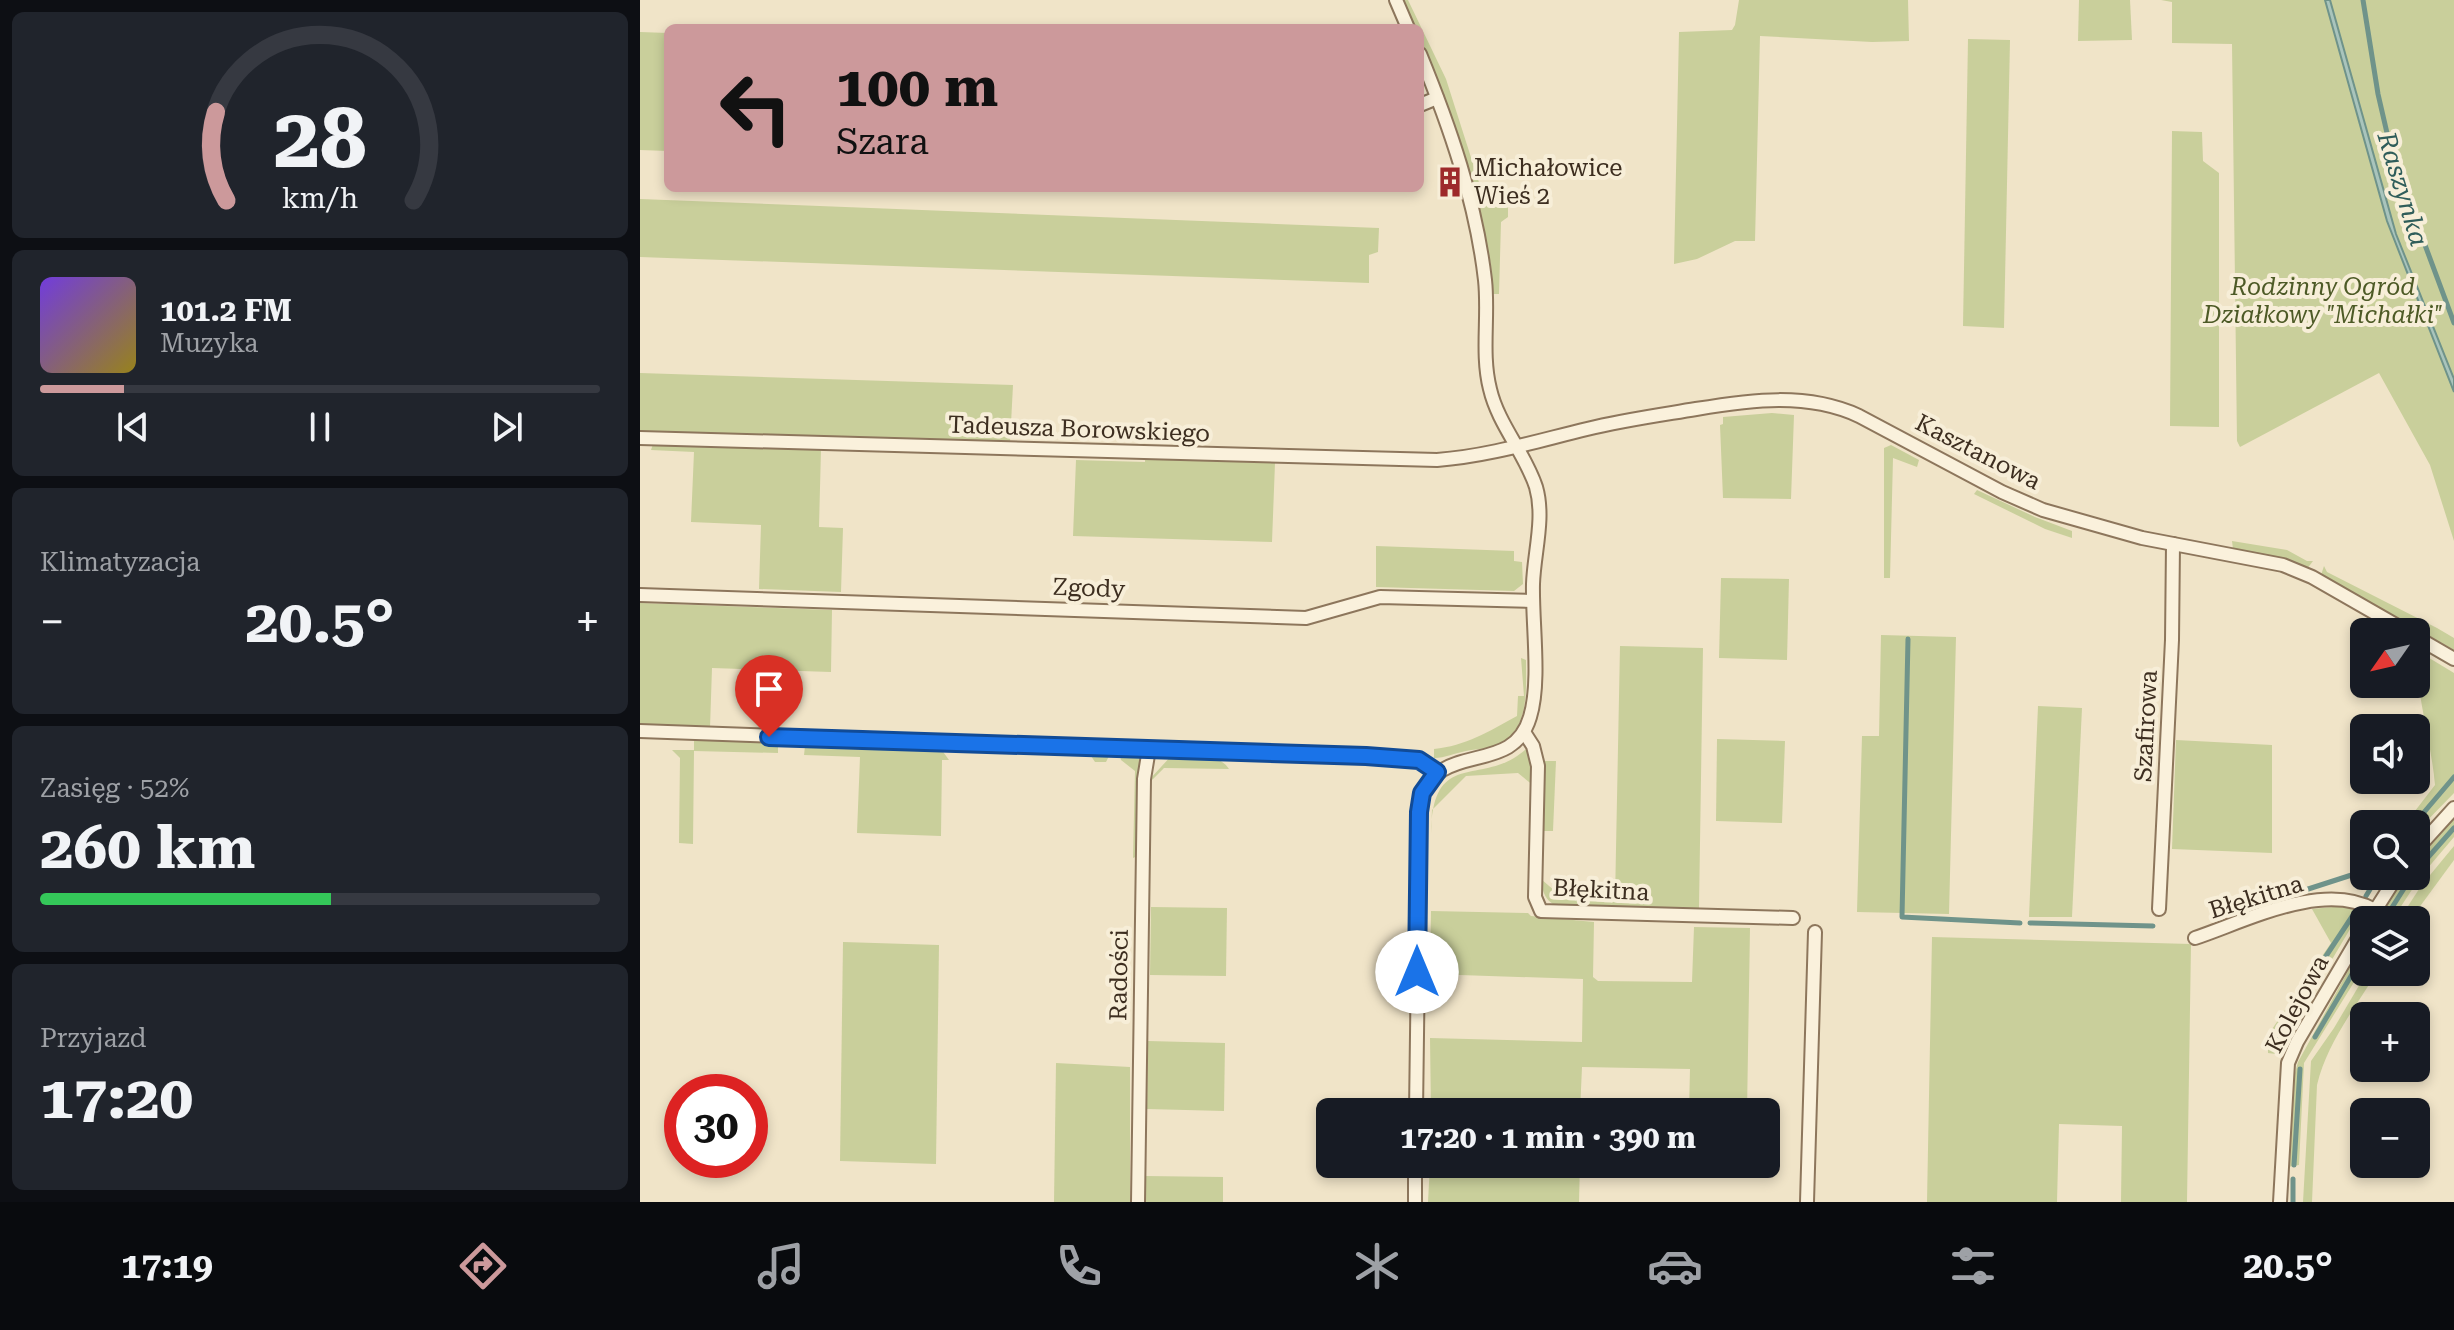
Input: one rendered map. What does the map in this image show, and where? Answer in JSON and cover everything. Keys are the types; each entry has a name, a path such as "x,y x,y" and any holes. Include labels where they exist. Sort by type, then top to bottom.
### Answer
{"street":[{"path":"1396,0 1406,24"},
{"path":"1416,1098 1419,812 1422,793 1437,772 1456,762 1503,751 1524,732 1532,712 1538,498 1490,392 1487,302 1468,188 1424,64"},
{"path":"1424,103 1437,98"},
{"name":"Kasztanowa","path":"1516,448 1592,427 1710,407 1770,401 1835,405 2043,510 2103,529 2293,568 2383,618"},
{"name":"Tadeusza Borowskiego","path":"640,438 1381,460 1468,457 1516,448"},
{"name":"Szafirowa","path":"2159,909 2172,640 2173,544"},
{"name":"Zgody","path":"640,595 1306,618 1382,597 1533,601"},
{"path":"2430,645 2454,659"},
{"path":"640,731 1400,758 1422,761 1437,772"},
{"name":"Błękitna","path":"1524,732 1533,746 1538,766 1535,897 1541,911 1793,918"},
{"name":"Radości","path":"1138,1202 1144,779 1149,749"},
{"path":"2430,835 2454,808"},
{"name":"Błękitna","path":"2195,938 2269,912 2309,902 2354,900 2361,906"},
{"path":"1807,1202 1815,932"},
{"name":"Kolejowa","path":"2280,1202 2288,1063 2350,952"},
{"path":"1415,1178 1415,1202"}],"green space":[{"path":"1403,0 1408,0 1420,24 1413,24"},
{"path":"1739,0 1908,0 1909,41 1760,36 1755,241 1735,241 1697,259 1674,264 1679,32 1732,30"},
{"path":"2079,0 2130,0 2132,40 2078,41"},
{"name":"Rodzinny Ogród Działkowy \"Michałki\"","path":"2161,0 2325,0 2387,221 2454,392 2454,541 2430,465 2379,373 2240,447 2237,441 2232,44 2172,43 2172,2"},
{"path":"2330,0 2454,0 2454,379 2396,234"},
{"path":"640,32 664,33 664,151 640,150"},
{"path":"1424,33 1446,79 1483,195 1508,194 1508,217 1501,222 1499,294 1493,294 1491,265 1473,182 1451,115 1424,49"},
{"path":"1968,39 2010,40 2004,328 1963,326"},
{"path":"2172,131 2202,132 2203,161 2219,173 2219,427 2170,426"},
{"path":"640,199 1379,228 1378,252 1369,255 1369,283 640,257"},
{"path":"640,373 1013,385 1010,443 640,431"},
{"path":"1772,413 1794,415 1791,499 1723,498 1720,425 1723,424 1723,417"},
{"path":"653,444 821,449 819,527 843,528 841,592 759,589 761,525 691,522 694,452 651,450"},
{"path":"1891,445 1919,460 1917,467 1893,458 1890,578 1884,578 1884,448"},
{"path":"1145,459 1275,463 1272,542 1073,536 1076,460 1145,462"},
{"path":"1977,490 2072,531 2072,538 2045,529 1974,494"},
{"path":"2232,541 2287,550 2313,561 2307,569 2285,559 2233,549"},
{"path":"1376,546 1514,551 1514,561 1522,562 1523,584 1514,591 1376,587"},
{"path":"2324,566 2327,572 2417,618 2397,618 2321,575"},
{"path":"1721,578 1789,579 1787,660 1719,658"},
{"path":"640,603 832,610 831,672 712,668 710,728 768,732 640,727"},
{"path":"2430,624 2454,638 2454,650 2430,636"},
{"path":"1881,635 1956,637 1949,914 1857,912 1862,736 1879,736"},
{"path":"1620,646 1703,648 1699,908 1680,913 1558,907 1547,899 1543,889 1541,879 1563,898 1615,900"},
{"path":"1521,658 1526,660 1526,696 1521,720 1508,739 1497,745 1434,758 1434,749 1467,741 1517,716 1518,696 1524,696"},
{"path":"2430,658 2454,673 2454,793 2430,818 2430,810 2416,810 2435,785 2430,751 2430,714 2423,714 2421,698 2430,698"},
{"path":"2038,706 2082,708 2072,917 2029,917"},
{"path":"694,738 768,742 778,745 778,753 694,751 693,844 679,843 680,758 672,750 694,750"},
{"path":"1717,739 1785,741 1782,823 1716,821"},
{"path":"2176,740 2272,745 2272,853 2172,849"},
{"path":"805,746 941,749 949,760 942,760 941,836 857,833 860,757 804,755"},
{"path":"1528,747 1534,786 1518,773 1466,776 1434,808 1441,788 1451,778 1495,766"},
{"path":"1014,749 1140,754 1140,855 1133,858 1135,771 1120,756 1109,756 1106,762 1095,762 1091,756 1080,753 1014,752"},
{"path":"1172,755 1211,757 1229,769 1164,768 1150,779"},
{"path":"1542,761 1556,761 1553,831 1542,831"},
{"path":"2454,819 2454,837 2430,865 2430,846"},
{"path":"2454,846 2454,860 2420,906 2408,906 2418,890 2430,890 2430,875"},
{"path":"2397,890 2412,890 2401,906 2386,906"},
{"path":"1151,907 1227,908 1226,976 1150,975"},
{"path":"2350,907 2350,929 2276,1054 2268,1053 2268,1035 2331,943 2312,909"},
{"path":"1431,911 1528,913 1531,916 1594,922 1593,977 1598,981 1692,982 1694,927 1750,928 1747,1098 1689,1098 1690,1069 1582,1067 1581,1098 1431,1098 1430,1038 1582,1042 1583,979 1430,974"},
{"path":"1932,937 2191,944 2187,1202 2121,1202 2122,1126 2059,1124 2057,1202 1927,1202"},
{"path":"843,942 939,945 936,1164 840,1161"},
{"path":"2350,967 2352,986 2304,1063 2299,1165 2288,1167 2293,1080 2298,1062"},
{"path":"2359,986 2368,986 2358,1002 2350,1002 2350,1014 2328,1055 2317,1085 2312,1202 2303,1202 2311,1061"},
{"path":"1148,1041 1225,1043 1224,1111 1147,1109"},
{"path":"1056,1063 1130,1067 1130,1202 1054,1202"},
{"path":"1146,1176 1223,1177 1223,1202 1146,1202"},
{"path":"1429,1178 1580,1178 1579,1202 1428,1202"}],"water":[{"path":"2325,0 2330,0 2396,234 2454,379 2454,392 2387,221"}],"waterway":[{"name":"Raszynka","path":"2363,0 2378,94 2393,159 2454,323"},
{"path":"1908,639 1902,917 2020,923"},
{"path":"2426,810 2454,777"},
{"path":"2430,855 2454,828"},
{"path":"2302,891 2350,876"},
{"path":"2366,896 2370,890"},
{"path":"2393,906 2403,890"},
{"path":"2275,1042 2299,997 2350,920"},
{"path":"2030,923 2153,926"},
{"path":"2315,1037 2350,978"},
{"path":"2294,1165 2300,1069"},
{"path":"2293,1179 2293,1202"}],"place":[{"name":"Michałowice Wieś 2","path":"1450,182"}],"route":[{"path":"769,737 1366,756 1422,761 1437,772 1422,793 1419,812 1417,972"}]}
